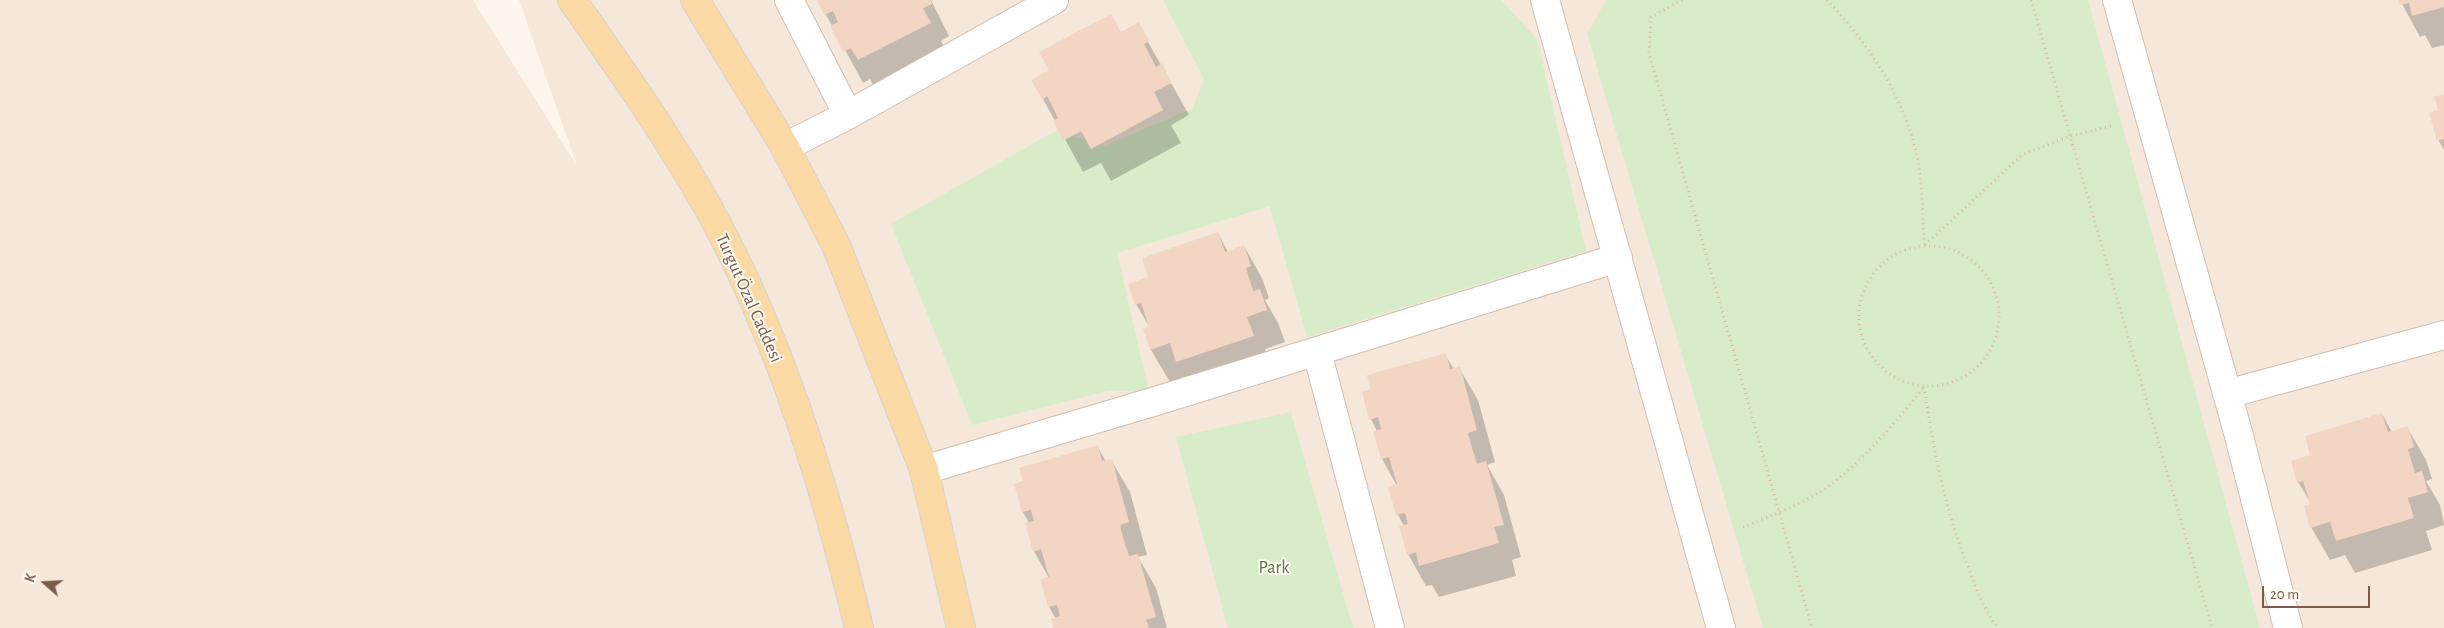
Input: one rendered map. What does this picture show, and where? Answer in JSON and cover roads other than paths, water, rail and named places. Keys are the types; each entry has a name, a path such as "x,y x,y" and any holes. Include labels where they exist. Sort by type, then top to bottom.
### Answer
{"main road":[{"name":"Turgut Özal Caddesi","path":"572,0 631,84 671,146 709,209 741,272 772,346 811,457 845,568 859,628"},
{"path":"694,0 785,146 836,245 924,470 961,628"}],"street":[{"path":"789,0 848,115"},
{"path":"785,146 848,115 1054,0"},
{"path":"1545,0 1721,628"},
{"path":"2117,0 2227,394 2288,628"},
{"path":"924,470 1317,352 1618,258"},
{"path":"2227,394 2444,335"},
{"path":"1317,352 1390,628"}],"park label":[{"name":"Park","path":"1274,568"}]}
